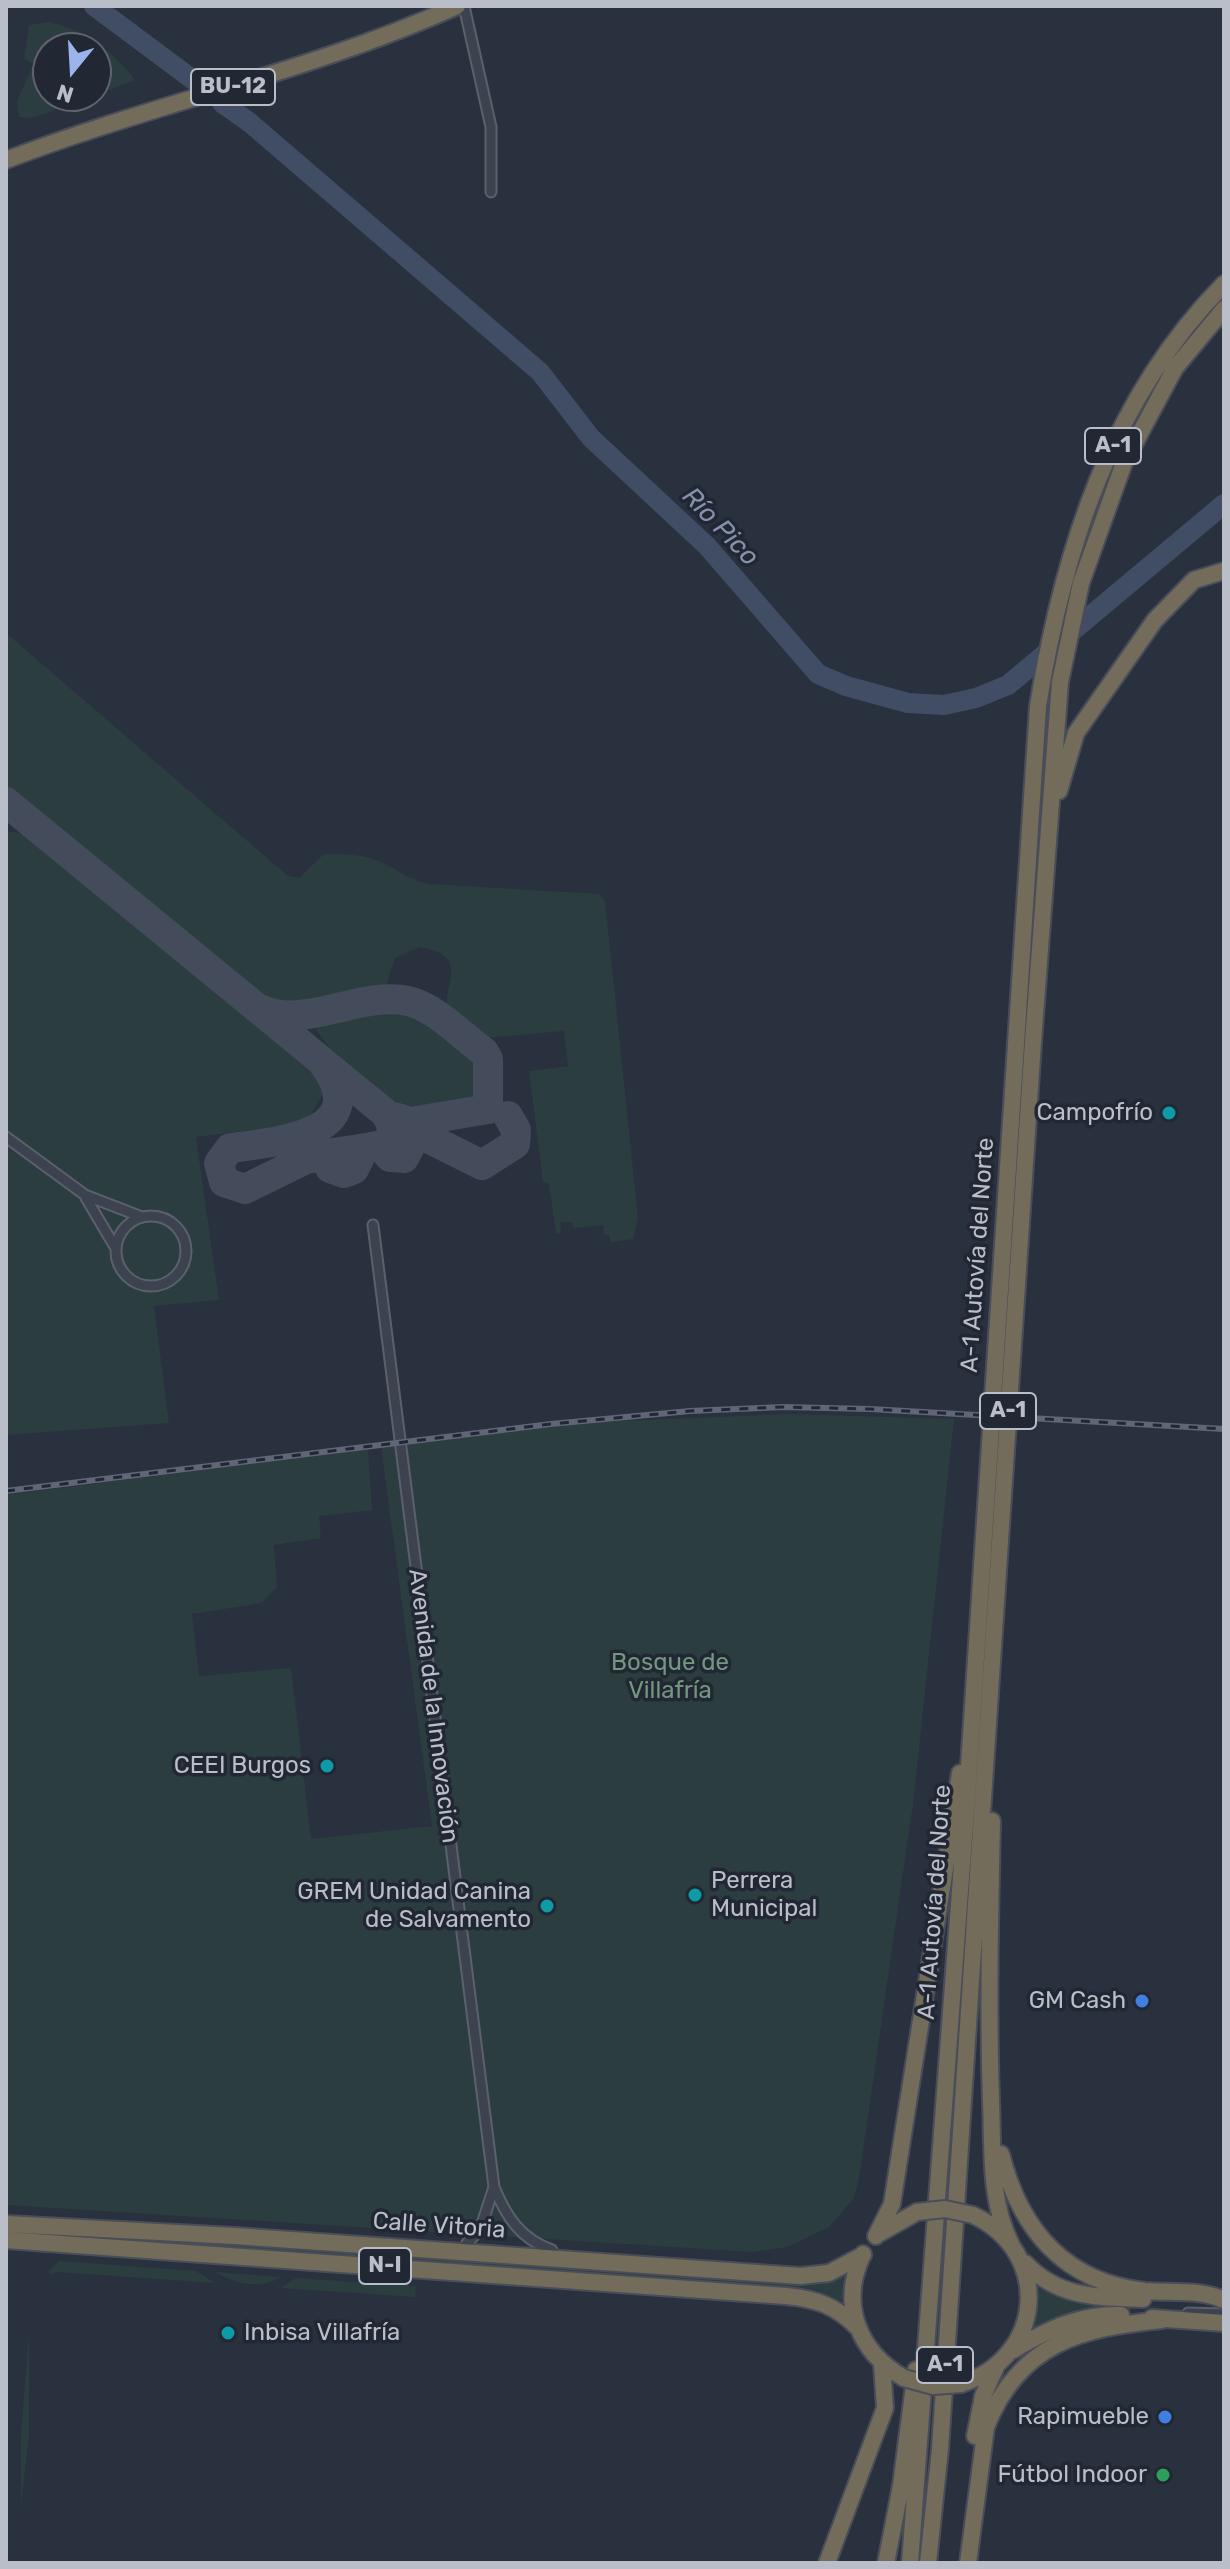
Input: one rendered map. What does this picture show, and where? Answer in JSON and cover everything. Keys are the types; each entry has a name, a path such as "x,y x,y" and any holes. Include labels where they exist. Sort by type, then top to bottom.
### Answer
{"highway":[{"name":"BU-12","path":"6,160 104,125 330,56 457,6"},
{"name":"A-1 Autovía del Norte","path":"910,2563 977,1641 1038,706 1050,633 1084,517 1130,408 1190,318 1224,284"},
{"name":"A-1 Autovía del Norte","path":"928,2563 940,2449 1053,755 1064,656 1093,544 1139,429 1180,360 1224,309"},
{"path":"1033,1042 1043,998 1058,797 1076,733 1172,599 1204,575 1224,571"},
{"path":"994,1619 1001,1639 992,1797 988,2012 996,2196 1002,2226 1014,2250 1040,2279 1082,2296 1224,2302"},
{"name":"A-1","path":"876,2236 893,2193 952,1830 977,1641"},
{"path":"988,2012 1000,2153 1009,2187 1034,2230 1065,2261 1094,2278 1137,2290 1209,2295 1224,2302"},
{"name":"N-I","path":"945,2209 973,2215 993,2226 1014,2250 1026,2275 1028,2309 1020,2337 996,2367 961,2384 933,2386 904,2378 871,2353 857,2327 852,2287 863,2255 876,2236 892,2224 917,2212 945,2209"},
{"name":"Calle Vitoria","path":"6,2224 235,2236 800,2276 829,2273 863,2255"},
{"name":"Calle Vitoria","path":"6,2240 786,2296 824,2302 844,2313 857,2327"},
{"path":"886,2563 901,2486 934,2249"},
{"path":"1011,2351 1048,2329 1091,2316 1224,2323"},
{"path":"968,2556 986,2427 994,2406 1013,2379 1041,2352 1082,2332 1162,2320"},
{"path":"827,2563 885,2408 882,2364"},
{"path":"968,2556 970,2482 977,2422 983,2396 996,2367"}],"street":[{"path":"464,6 491,127 491,192"},
{"path":"6,1137 85,1195 142,1217 159,1216 179,1229 186,1250 179,1272 160,1285 137,1283 120,1267 116,1249 85,1195"},
{"path":"116,1249 127,1225 142,1217"},
{"name":"Avenida de la Innovación","path":"373,1225 494,2187 517,2229 533,2242 552,2250"},
{"name":"Avenida de la Innovación","path":"467,2243 480,2230 494,2187"},
{"path":"1162,2320 1173,2313 1224,2314"}],"green space":[{"path":"49,22 79,32 32,32 32,63 24,59 29,25"},
{"path":"112,55 117,59 135,80 112,89"},
{"path":"32,68 32,112 49,112 32,118 19,117 17,100"},
{"path":"6,633 288,876 299,878 324,854 347,854 378,861 429,884 599,894 605,901 638,1218 633,1239 611,1242 609,1235 604,1235 603,1225 573,1228 572,1222 560,1222 561,1233 556,1233 549,1184 543,1182 529,1071 568,1066 564,1031 484,1038 447,1008 450,963 445,956 420,947 395,958 386,986 379,991 281,1004 268,999 6,785"},
{"path":"6,831 25,834 314,1071 323,1094 309,1118 290,1125 196,1137 219,1300 154,1306 169,1423 6,1435"},
{"path":"395,1011 418,1015 473,1057 477,1089 466,1102 418,1108 393,1101 329,1047 316,1030 324,1019"},
{"name":"Bosque de Villafría","path":"788,1414 954,1419 913,1804 859,2178 854,2198 829,2227 787,2247 753,2252 6,2205 6,1495 368,1449 372,1510 319,1516 321,1538 274,1545 277,1587 262,1603 192,1614 199,1676 291,1668 311,1839 432,1826 381,1447 598,1422"},
{"path":"61,2234 814,2284 846,2275 842,2301 817,2290"},
{"path":"59,2261 196,2271 215,2283 57,2272 51,2275 48,2271"},
{"path":"215,2272 281,2277 265,2283 248,2284"},
{"path":"296,2278 416,2286 415,2297 281,2288"},
{"path":"1036,2287 1076,2302 1164,2307 1072,2314 1033,2329 1039,2301"},
{"path":"29,2335 29,2436 21,2505 21,2434"}],"waterway":[{"name":"Río Pico","path":"94,6 196,82"},
{"name":"Río Pico","path":"222,103 249,122 540,372 591,438 707,546 818,674 846,686 908,703 944,705 976,698 1008,685 1224,504"}],"taxiway":[{"path":"6,802 396,1122 482,1165 515,1144 516,1130 508,1116"},
{"path":"262,1010 279,1015 297,1015 371,1001 408,1001 428,1009 484,1052 488,1059 488,1109 411,1122 394,1117"},
{"path":"323,1063 336,1087 337,1106 329,1120 293,1137 230,1148 219,1163 224,1182 245,1189 306,1159 382,1145 390,1138 392,1130 385,1113"},
{"path":"360,1157 354,1169 344,1173 330,1168 326,1154 380,1146 390,1157 404,1158 412,1143 409,1133 396,1122"}],"railway":[{"path":"6,1491 551,1424 690,1411 783,1407 870,1409 1224,1429"}],"place":[{"name":"Campofrío","path":"1169,1113"},
{"name":"CEEI Burgos","path":"327,1766"},
{"name":"Perrera Municipal","path":"695,1895"},
{"name":"GREM Unidad Canina de Salvamento","path":"547,1906"},
{"name":"GM Cash","path":"1142,2001"},
{"name":"Inbisa Villafría","path":"228,2333"},
{"name":"Rapimueble","path":"1165,2417"},
{"name":"Fútbol Indoor","path":"1163,2475"}]}
